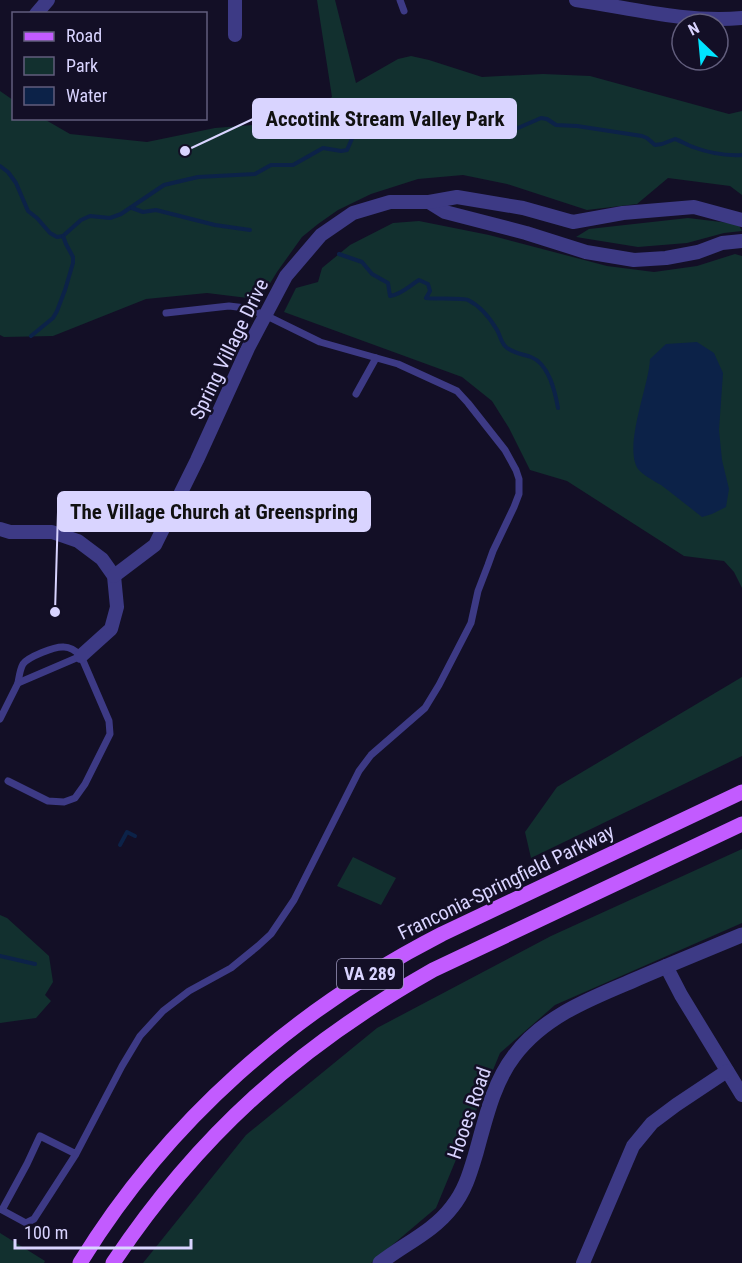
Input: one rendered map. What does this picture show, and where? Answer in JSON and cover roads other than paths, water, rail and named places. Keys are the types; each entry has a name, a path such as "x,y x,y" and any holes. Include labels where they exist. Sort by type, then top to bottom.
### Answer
{"main road":[{"name":"Franconia-Springfield Parkway","path":"80,1263 128,1193 183,1127 245,1066 330,1000 403,954 442,934 742,792"},
{"name":"VA 289","path":"113,1263 157,1202 213,1137 274,1079 343,1026 433,970 742,824"}],"street":[{"path":"38,12 48,0"},
{"path":"235,0 235,35"},
{"path":"576,0 675,17 720,20 742,18"},
{"name":"Spring Village Drive","path":"114,576 155,545 248,348 286,276 321,235 353,213 390,202 429,202 457,197 523,208 573,222 623,213 694,207 742,220"},
{"name":"Spring Village Drive","path":"429,202 445,212 586,252 634,260 666,258 698,252 722,243 742,241"},
{"path":"551,241 558,218"},
{"path":"0,530 51,532 78,541 102,559 114,576 117,606 111,630 81,656"},
{"name":"Hooes Road","path":"380,1263 436,1225 452,1209 470,1175 498,1085 507,1066 530,1037 553,1019 593,998 742,935"},
{"path":"666,966 681,996 742,1095"},
{"path":"588,1262 633,1146 652,1123 727,1071"}],"lane":[{"path":"400,0 404,11"},
{"path":"76,1154 40,1136 2,1210 26,1223 34,1220 76,1154 140,1036 163,1011 189,991 231,968 271,933 294,900 359,771 370,755 425,708 439,685 471,623 478,591 490,558 519,495 519,479 516,470 502,447 457,392 398,364 320,342 246,308 229,306 166,313"},
{"path":"356,394 376,358"},
{"path":"0,719 18,683 21,665 50,649 64,646 75,650 81,656 109,721 110,734 85,784 75,798 64,802 48,801 8,781"},
{"path":"18,683 81,656"}],"water":[{"path":"697,342 714,353 723,373 719,430 722,460 729,489 726,507 702,517 638,469 633,446 650,359 666,344"}],"waterway":[{"path":"0,166 16,183 28,211 57,237 63,236 81,220 90,216 110,218 121,214 164,185 198,177 255,174 271,165 293,165 323,148 347,150 358,125 366,120 387,124 390,108 394,103 423,110 432,122 438,125 445,124 450,113 473,119 483,116 498,129 511,126 518,128 541,118 556,125 642,136 655,145 675,139 711,152 742,155"},
{"path":"132,208 143,212 156,210 215,225 250,230"},
{"path":"31,336 53,318 65,290 73,257 63,236"},
{"path":"339,254 362,262 372,274 388,283 390,296 402,292 419,280 428,284 430,291 426,298 465,299 481,309 498,332 502,343 514,352 531,357 547,372 558,408"},
{"path":"120,845 127,832 135,836"},
{"path":"0,956 35,964"}],"place":[{"name":"Accotink Stream Valley Park","path":"185,151"},
{"name":"The Village Church at Greenspring","path":"55,612"}]}
